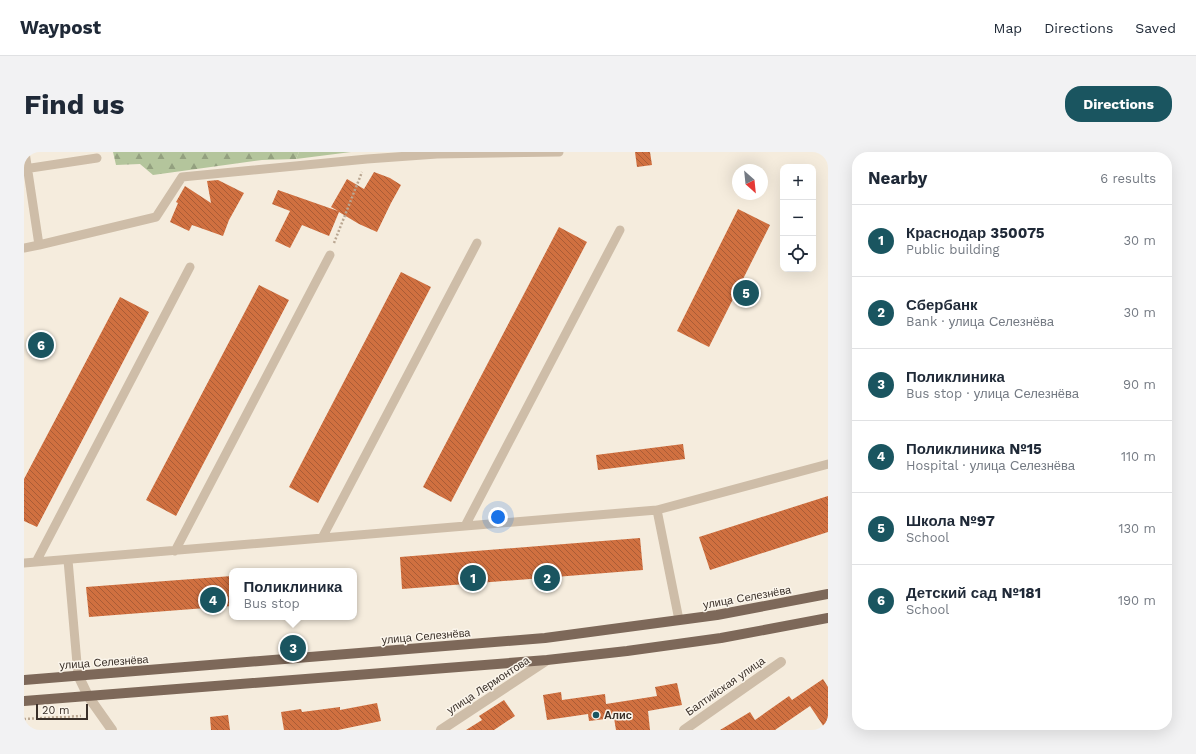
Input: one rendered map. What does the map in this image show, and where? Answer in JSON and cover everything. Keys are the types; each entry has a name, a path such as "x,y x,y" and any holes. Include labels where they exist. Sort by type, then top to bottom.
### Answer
{"main road":[{"name":"улица Селезнёва","path":"24,680 545,638 717,615 828,594"},
{"path":"24,701 547,660 721,638 828,618"}],"street":[{"name":"улица Лермонтова","path":"441,730 547,660"},
{"name":"Балтийская улица","path":"684,730 781,662"},
{"path":"78,675 88,696 112,730"}],"lane":[{"path":"25,152 26,169 39,246"},
{"path":"24,248 39,246 156,217 182,177 367,159 437,154 559,152"},
{"path":"26,169 97,158"},
{"path":"465,526 620,230"},
{"path":"322,538 476,243"},
{"path":"175,550 330,255"},
{"path":"36,562 190,266"},
{"path":"24,563 657,510 828,464"},
{"path":"657,510 679,620"},
{"path":"68,560 78,675"}],"path":[{"path":"330,255 367,159"},
{"path":"24,719 81,716"}],"green space":[{"path":"113,152 299,152 296,159 262,160 153,175 140,164 116,165"},
{"path":"299,152 351,152 296,159"}],"building":[{"path":"635,152 650,152 652,165 637,167"},
{"path":"374,172 390,178 401,185 377,232 359,224 339,212 329,236 302,225 290,248 275,241 290,211 272,204 278,190 338,211 331,207 347,179 364,189"},
{"path":"218,180 244,193 229,220 223,236 192,225 189,231 170,222 178,203 176,202 185,186 211,203 207,181"},
{"path":"738,209 770,225 709,347 677,331"},
{"path":"559,227 587,242 451,502 423,487"},
{"path":"401,272 431,287 318,503 289,487"},
{"path":"259,285 289,300 176,516 146,500"},
{"path":"120,297 149,312 37,527 24,521 24,479"},
{"path":"683,444 685,459 598,470 596,455"},
{"path":"828,496 828,532 710,570 699,537"},
{"path":"640,538 643,570 402,589 400,557"},
{"path":"229,576 229,606 89,617 86,587"},
{"path":"823,679 828,687 828,730 826,730 810,706 775,730 720,730 750,712 755,720 789,696 792,700"},
{"path":"677,683 682,705 648,711 650,730 616,730 614,718 589,721 588,714 547,720 543,695 561,692 562,700 605,694 606,704 657,696 655,687"},
{"path":"504,700 515,716 494,730 466,730 482,720 479,716"},
{"path":"377,703 381,721 338,730 284,730 281,712 301,709 302,712 340,707 340,710"},
{"path":"228,715 230,730 211,730 210,717"}],"place":[{"name":"Школа №97","path":"746,293"},
{"name":"Детский сад №181","path":"41,345"},
{"name":"Краснодар 350075","path":"473,578"},
{"name":"Сбербанк","path":"547,578"},
{"name":"Поликлиника №15","path":"213,600"},
{"name":"Поликлиника","path":"293,648"},
{"name":"Алис","path":"596,715"}]}
